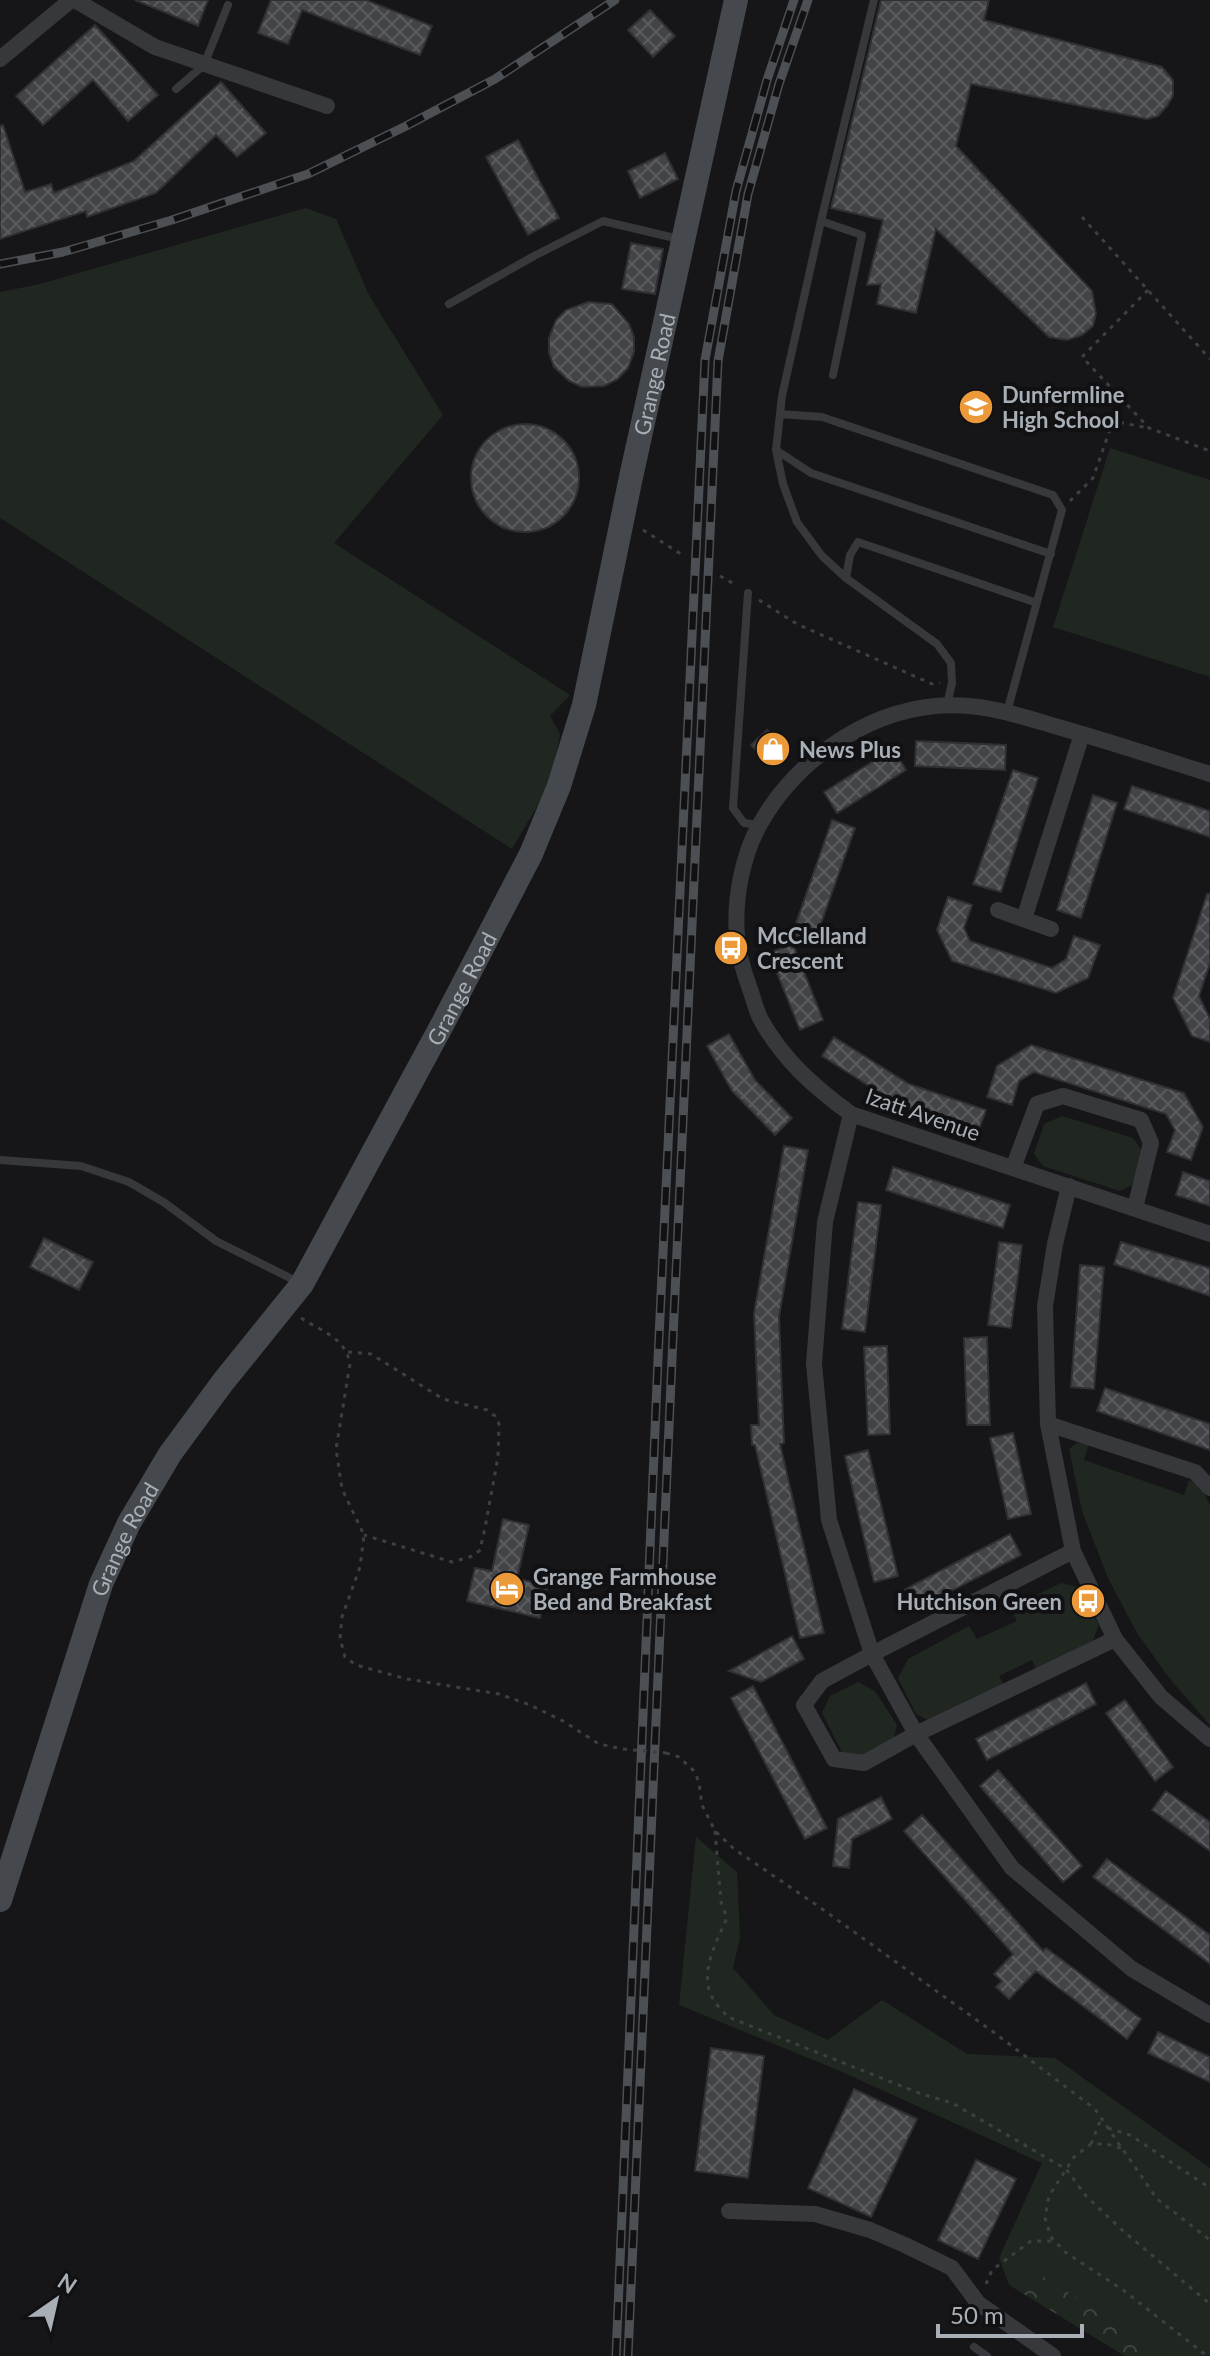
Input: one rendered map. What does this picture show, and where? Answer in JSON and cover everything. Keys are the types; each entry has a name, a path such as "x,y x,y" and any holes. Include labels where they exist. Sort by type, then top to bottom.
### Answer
{"street":[{"name":"Grange Road","path":"0,1900 101,1584 129,1523 179,1442 302,1284 524,868 559,786 584,705 736,0"},
{"path":"0,59 64,2 155,47 327,106"},
{"name":"Izatt Avenue","path":"1210,774 1007,712 970,705 896,713 822,751 778,798 759,825 745,863 738,898 737,937 759,1016 786,1055 815,1088 851,1114 1210,1234"},
{"path":"1024,919 1082,734"},
{"path":"998,910 1051,929"},
{"path":"1013,1168 1037,1104 1063,1096 1141,1120 1151,1143 1135,1208"},
{"path":"851,1114 825,1222 814,1364 829,1520 872,1654 916,1734 1012,1868 1132,1969 1210,2015"},
{"path":"1069,1186 1045,1306 1048,1424 1073,1551 1115,1639 1161,1697 1210,1739"},
{"path":"1048,1424 1195,1472 1210,1488"},
{"path":"1073,1551 822,1681 804,1705 834,1759 864,1763 916,1734 1115,1639"},
{"path":"729,2211 815,2214 870,2230 952,2268 978,2303 1053,2356"}],"lane":[{"path":"874,0 782,396 776,450 783,484 797,522 822,556 846,578 937,644 951,663 952,683 947,706"},
{"path":"176,89 204,65 228,5"},
{"path":"449,304 603,221 684,240"},
{"path":"821,221 862,235 833,375"},
{"path":"780,414 822,417 1053,495 1062,510 1007,712"},
{"path":"776,450 811,473 1051,554"},
{"path":"846,578 850,555 858,542 1037,603"},
{"path":"748,593 733,808 744,823 759,825"},
{"path":"0,1160 81,1166 129,1182 165,1203 216,1241 302,1284"},
{"path":"974,2347 987,2356"}],"path":[{"path":"1082,217 1210,359"},
{"path":"1148,290 1082,357 1149,428"},
{"path":"1062,510 1093,478 1113,421 1149,428 1210,451"},
{"path":"638,525 681,554"},
{"path":"720,576 797,624 932,684 952,683"},
{"path":"285,1308 342,1344 348,1352 350,1364 336,1449 342,1489 364,1535 360,1567 342,1617 340,1638 345,1657 356,1665 407,1679 499,1694 563,1721 599,1744 679,1757 695,1772 702,1805 715,1831 734,1849 992,2031 1095,2109 1157,2199 1210,2240"},
{"path":"348,1352 371,1354 443,1399 487,1410 499,1424 500,1437 485,1528 480,1550 473,1556 452,1562 364,1535"},
{"path":"715,1831 721,1902 727,1918 706,1979 712,1997 728,2017 919,2093 952,2103 1066,2169 1086,2196 1122,2230 1210,2304"},
{"path":"1101,2119 1091,2144 1074,2157 1049,2196 1045,2218 1051,2237 1065,2252 1123,2290 1207,2356"},
{"path":"1108,2128 1130,2135 1210,2188"},
{"path":"1091,2144 1121,2148"},
{"path":"978,2303 992,2270 1031,2241 1055,2242"}],"green space":[{"path":"306,208 336,219 369,295 443,415 334,543 570,695 550,716 560,734 551,783 512,849 0,518 0,292 40,284"},
{"path":"1110,448 1210,480 1210,677 1053,627"},
{"path":"1062,1116 1133,1138 1142,1151 1132,1185 1120,1191 1043,1166 1034,1154 1044,1124"},
{"path":"1077,1443 1089,1444 1084,1460 1184,1495 1189,1480 1200,1485 1210,1505 1210,1725 1170,1679 1137,1633 1108,1578 1082,1511 1069,1449"},
{"path":"1061,1583 1077,1587 1099,1625 1091,1645 1037,1670 1032,1660 999,1676 1004,1686 932,1722 916,1714 898,1678 908,1659 969,1626 977,1639 1017,1621 1010,1608"},
{"path":"858,1682 875,1691 897,1725 893,1742 863,1759 843,1754 822,1713 830,1696"},
{"path":"696,1837 737,1872 740,1938 733,1968 774,2015 828,2040 882,2000 967,2054 1055,2058 1210,2168 1210,2356 1169,2356 1036,2273 1022,2293 1009,2285 999,2258 1042,2163 840,2071 679,2005"},
{"path":"1036,2272 1169,2356 1125,2356 1022,2293"}],"building":[{"path":"135,0 208,0 198,26"},
{"path":"271,0 366,0 432,26 420,55 302,10 288,44 258,33"},
{"path":"881,0 989,0 984,20 1162,67 1173,80 1173,96 1167,106 1158,116 1147,119 971,84 956,146 1092,291 1096,314 1093,326 1082,335 1067,340 1049,337 936,229 916,313 877,304 881,284 867,285 883,220 831,208"},
{"path":"650,10 675,36 653,57 628,30"},
{"path":"95,25 158,95 128,121 93,80 43,125 16,96"},
{"path":"221,82 266,133 237,157 216,135 156,193 87,217 86,211 0,239 0,126 3,125 25,192 51,184 54,193 134,161"},
{"path":"518,140 559,218 528,235 486,157"},
{"path":"665,153 678,179 640,198 628,171"},
{"path":"631,243 663,249 655,294 622,289"},
{"path":"588,302 612,304 629,324 634,337 634,352 628,368 618,379 604,386 582,387 569,381 554,367 549,353 549,338 556,320 566,310"},
{"path":"525,424 546,428 563,440 575,457 579,478 575,499 563,516 546,528 525,532 504,528 487,516 475,499 471,478 475,457 487,440 504,428"},
{"path":"767,730 785,748 769,764 751,745"},
{"path":"916,741 1006,745 1005,770 915,766"},
{"path":"893,749 906,770 837,813 824,792"},
{"path":"1013,770 1038,778 1001,892 973,884"},
{"path":"1132,786 1210,811 1210,837 1124,809"},
{"path":"1093,795 1117,803 1081,918 1057,910"},
{"path":"832,820 855,828 814,943 792,935"},
{"path":"1207,894 1210,894 1210,963 1199,996 1210,1019 1210,1042 1192,1036 1173,998"},
{"path":"948,897 972,905 964,928 970,941 1052,968 1066,959 1074,936 1100,945 1088,978 1056,993 952,961 937,930"},
{"path":"793,944 823,1020 800,1030 769,953"},
{"path":"729,1034 755,1080 792,1118 775,1135 732,1091 707,1046"},
{"path":"834,1037 909,1084 986,1110 978,1132 899,1105 822,1056"},
{"path":"1031,1045 1184,1093 1203,1127 1191,1160 1167,1152 1175,1130 1166,1114 1034,1072 1019,1081 1012,1105 987,1097 997,1066"},
{"path":"784,1146 808,1150 779,1317 784,1443 780,1444 824,1633 800,1638 755,1445 752,1445 751,1425 759,1425 754,1313"},
{"path":"893,1167 1010,1205 1003,1228 886,1190"},
{"path":"1183,1172 1210,1181 1210,1206 1176,1195"},
{"path":"858,1202 881,1205 865,1332 842,1329"},
{"path":"44,1238 93,1262 79,1290 30,1267"},
{"path":"999,1242 1022,1245 1011,1328 988,1325"},
{"path":"1121,1242 1210,1268 1210,1296 1114,1264"},
{"path":"1080,1265 1104,1267 1094,1389 1071,1387"},
{"path":"987,1337 990,1425 967,1425 964,1338"},
{"path":"887,1346 890,1434 868,1435 864,1347"},
{"path":"1105,1388 1210,1424 1210,1450 1097,1411"},
{"path":"1013,1433 1031,1514 1008,1519 990,1438"},
{"path":"868,1450 898,1576 874,1582 845,1456"},
{"path":"503,1519 529,1525 517,1579 548,1585 540,1618 467,1601 475,1568 492,1571"},
{"path":"1010,1534 1021,1555 912,1611 902,1591"},
{"path":"792,1636 804,1659 761,1682 729,1671"},
{"path":"1086,1683 1096,1704 987,1760 976,1739"},
{"path":"753,1686 827,1828 805,1839 731,1698"},
{"path":"1125,1700 1173,1767 1155,1781 1106,1713"},
{"path":"998,1770 1082,1866 1063,1882 980,1786"},
{"path":"1166,1791 1210,1822 1210,1851 1152,1810"},
{"path":"881,1797 892,1819 852,1839 849,1868 833,1866 838,1819"},
{"path":"922,1815 1043,1951 1046,1948 1141,2019 1127,2039 1036,1971 1009,1999 996,1987 1002,1981 994,1974 1013,1954 904,1831"},
{"path":"1107,1859 1210,1935 1210,1964 1093,1877"},
{"path":"1158,2032 1210,2057 1210,2082 1148,2053"},
{"path":"711,2048 764,2056 748,2178 695,2171"},
{"path":"854,2089 917,2119 871,2217 808,2188"},
{"path":"976,2160 1016,2179 978,2259 938,2240"}],"railway":[{"path":"0,264 63,252 172,220 308,174 495,79 615,0"},
{"path":"616,2356 658,1359 705,360 736,191 767,80 794,0"},
{"path":"628,2356 718,361 748,194 779,84 808,0"}],"place":[{"name":"Dunfermline High School","path":"976,407"},
{"name":"News Plus","path":"773,749"},
{"name":"McClelland Crescent","path":"731,948"},
{"name":"Grange Farmhouse Bed and Breakfast","path":"507,1589"},
{"name":"Hutchison Green","path":"1088,1601"}]}
